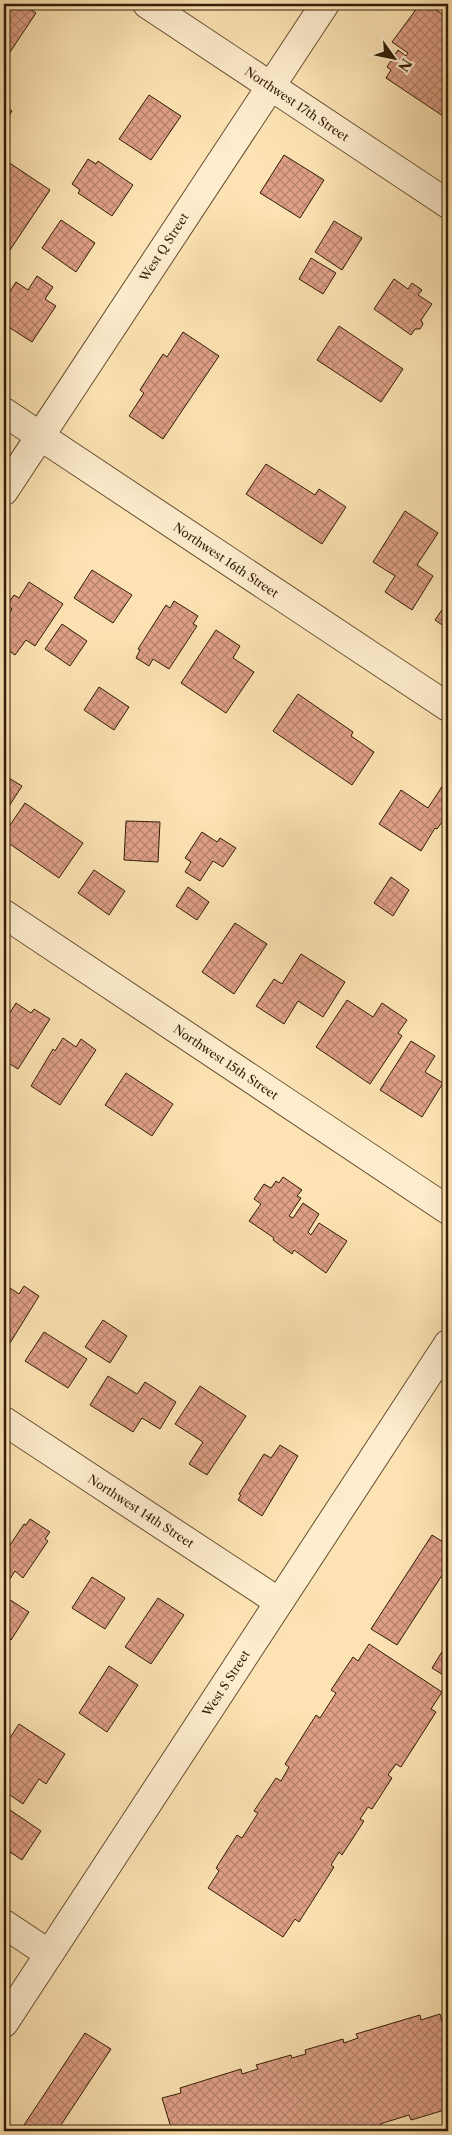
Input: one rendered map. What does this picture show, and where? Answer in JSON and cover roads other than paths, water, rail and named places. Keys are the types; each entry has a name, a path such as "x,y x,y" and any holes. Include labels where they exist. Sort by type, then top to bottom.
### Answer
{"street":[{"name":"Northwest 17th Street","path":"146,4 448,204"},
{"name":"West Q Street","path":"4,490 325,4"},
{"name":"Northwest 16th Street","path":"4,412 448,707"},
{"name":"Northwest 15th Street","path":"4,914 448,1210"},
{"name":"West S Street","path":"4,2023 448,1344"},
{"name":"Northwest 14th Street","path":"4,1421 279,1602"},
{"path":"4,1924 49,1954"}]}
